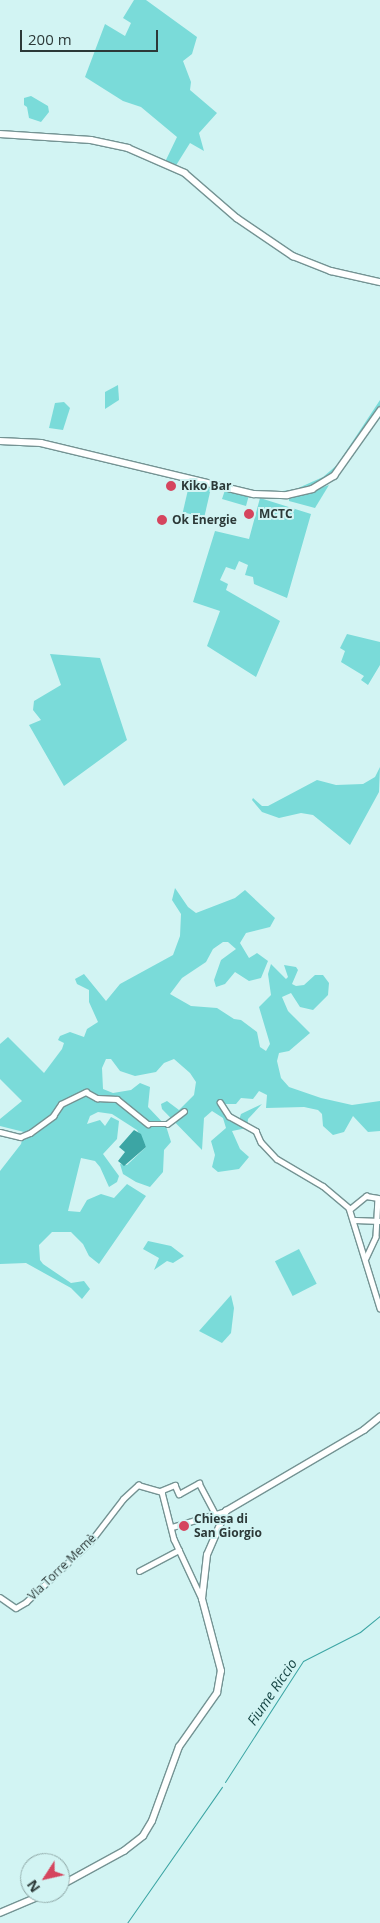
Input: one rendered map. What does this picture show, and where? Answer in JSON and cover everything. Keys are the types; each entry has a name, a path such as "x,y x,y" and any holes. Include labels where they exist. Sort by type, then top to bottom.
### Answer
{"main road":[{"path":"0,134 78,138 128,148 185,173 237,218 293,256 331,271 380,282"},
{"path":"0,441 41,443 254,494 287,495 312,489 334,476 380,411"},
{"path":"70,1881 124,1851 143,1836 152,1821 179,1747 217,1693 221,1672 202,1599 207,1555 226,1511 364,1430 380,1417"},
{"path":"0,1913 24,1903"}],"street":[{"path":"0,1132 20,1136 30,1133 53,1116 60,1104 86,1092 97,1098 117,1099 148,1124 167,1124 184,1111"},
{"path":"220,1102 229,1116 256,1131 261,1142 277,1160 323,1186 350,1209 355,1220 380,1308"},
{"path":"350,1209 366,1196 377,1197 378,1221 374,1241 366,1258"},
{"path":"355,1220 378,1221"},
{"path":"202,1599 179,1550 160,1491 175,1485 179,1494 199,1483 215,1512"},
{"name":"Via Torre Memè","path":"0,1596 16,1608 26,1602 90,1542 123,1499 138,1485 160,1491"},
{"path":"172,1527 215,1512 226,1511"},
{"path":"139,1571 179,1550"}],"shaded area":[{"path":"134,0 146,0 197,37 192,54 183,61 191,82 190,90 217,113 199,133 204,151 190,143 175,167 165,162 177,137 141,107 123,101 85,77 105,24 125,36 131,23 123,18"},
{"path":"31,96 48,106 49,112 41,122 29,118 27,107 24,105 24,98"},
{"path":"118,385 119,400 105,409 105,392"},
{"path":"380,400 380,406 334,471 308,488 283,494 269,493 296,489 323,477 337,465"},
{"path":"64,402 70,408 63,430 49,428 55,403"},
{"path":"190,481 211,486 204,517 183,512"},
{"path":"329,485 315,508 289,501 289,499"},
{"path":"225,490 249,495 246,506 222,499"},
{"path":"260,498 311,514 287,598 254,584 253,577 245,575 248,565 239,561 235,570 226,567 220,580 228,584 226,590 280,621 256,677 207,646 220,611 193,602 215,531 249,539"},
{"path":"347,634 380,642 380,665 368,685 361,680 364,676 341,662 345,651 340,648"},
{"path":"50,654 100,658 127,740 64,786 29,725 41,720 33,710 34,701 61,685"},
{"path":"380,767 379,792 350,845 313,815 301,813 279,818 262,812 252,800 253,798 262,806 268,806 317,780 336,785 363,784 375,777"},
{"path":"175,888 188,907 196,913 235,898 245,890 275,918 270,927 246,933 240,943 249,958 257,953 268,961 261,978 249,981 235,972 225,984 216,987 214,980 221,960 236,949 228,942 223,942 213,949 206,962 182,978 170,994 191,1006 217,1008 234,1019 241,1020 257,1032 260,1047 266,1051 270,1044 259,1007 271,995 268,974 271,964 286,979 288,977 284,965 296,967 298,970 292,984 296,986 304,985 315,975 323,975 329,983 328,995 313,1010 300,1007 291,993 282,997 288,1011 310,1033 289,1051 279,1053 277,1061 281,1078 289,1087 321,1098 352,1105 380,1101 380,1131 368,1132 353,1116 344,1132 333,1135 323,1126 322,1114 318,1110 304,1107 266,1108 267,1095 259,1091 253,1099 241,1098 236,1104 224,1104 228,1113 239,1120 241,1114 262,1104 248,1119 247,1128 232,1131 240,1149 249,1157 239,1169 218,1172 212,1167 215,1155 211,1141 226,1128 223,1118 212,1111 204,1118 202,1150 162,1109 161,1104 167,1101 179,1110 194,1095 196,1082 190,1073 174,1059 164,1063 156,1072 135,1076 120,1071 111,1059 106,1059 102,1068 103,1089 113,1093 131,1090 140,1083 150,1087 148,1107 166,1126 171,1142 164,1150 163,1172 150,1187 136,1182 123,1174 120,1164 127,1165 146,1147 137,1130 112,1114 98,1112 90,1116 87,1124 100,1120 105,1126 111,1117 119,1121 117,1139 103,1154 119,1176 117,1182 109,1187 100,1167 95,1161 81,1158 68,1211 80,1212 87,1200 101,1194 114,1198 127,1184 146,1196 99,1264 89,1256 83,1244 71,1232 52,1232 39,1245 40,1260 43,1264 71,1283 84,1281 90,1289 82,1299 71,1288 26,1263 0,1264 0,1171 21,1144 24,1132 0,1126 0,1119 22,1101 0,1079 0,1044 8,1037 44,1073 62,1049 64,1043 58,1040 60,1036 70,1032 84,1037 87,1029 98,1022 89,1002 89,990 77,984 75,979 84,974 106,1001 120,984 173,955 180,936 181,914 172,900"},
{"path":"134,1130 141,1134 146,1147 124,1166 118,1161 125,1152 119,1147"},
{"path":"148,1241 171,1246 184,1256 173,1263 167,1261 154,1270 159,1258 143,1249"},
{"path":"299,1249 317,1284 293,1296 275,1261"},
{"path":"231,1295 234,1308 231,1333 222,1343 199,1331"}],"waterway":[{"name":"Fiume Riccio","path":"225,1782 303,1661 360,1632 380,1616"},
{"name":"Fiume Riccio","path":"127,1923 222,1787"}],"place":[{"name":"Kiko Bar","path":"171,486"},
{"name":"MCTC","path":"249,514"},
{"name":"Ok Energie","path":"162,520"},
{"name":"Chiesa di San Giorgio","path":"184,1526"}]}
